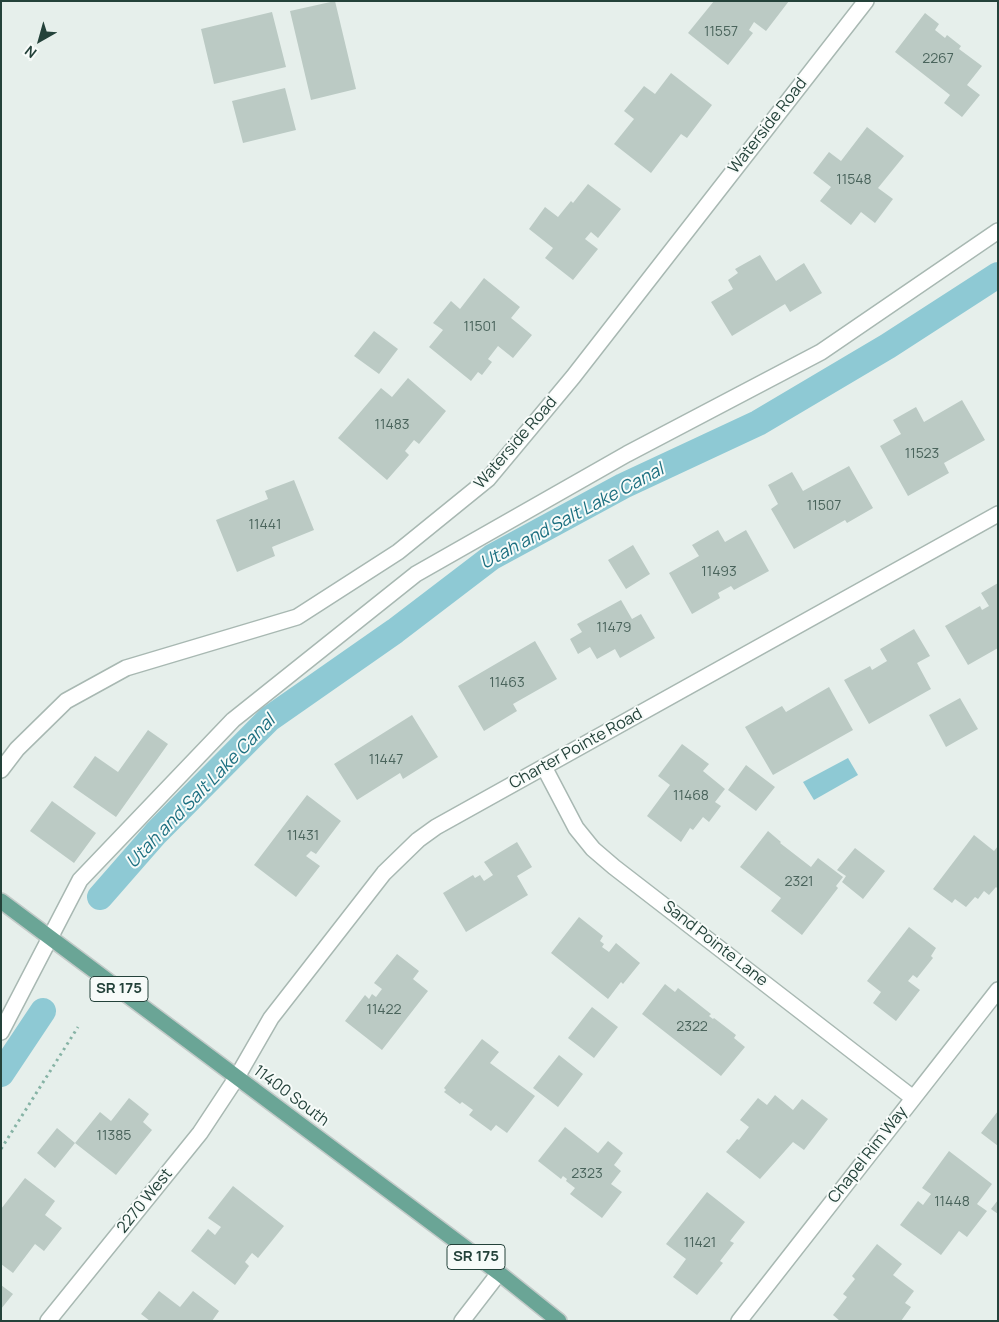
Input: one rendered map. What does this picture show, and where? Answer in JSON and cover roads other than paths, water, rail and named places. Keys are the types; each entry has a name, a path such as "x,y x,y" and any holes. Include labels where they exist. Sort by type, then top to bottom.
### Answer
{"main road":[{"name":"11400 South","path":"1,900 499,1273 559,1321"}],"street":[{"name":"Waterside Road","path":"1,770 17,749 66,701 126,668 297,616 398,552 488,479 573,377 866,1"},
{"path":"1,1032 80,880 233,720 416,574 627,454 821,352 998,231"},
{"name":"Charter Pointe Road","path":"237,1077 271,1018 384,873 436,827 998,514"},
{"name":"Sand Pointe Lane","path":"544,767 576,828 593,849 913,1098"},
{"name":"Chapel Rim Way","path":"739,1321 998,990"},
{"name":"2270 West","path":"48,1321 200,1133 237,1077"},
{"path":"462,1321 499,1273"}],"water":[{"path":"848,758 858,775 814,800 803,782"}],"waterway":[{"name":"Utah and Salt Lake Canal","path":"100,897 156,833 269,719 395,631 492,557 623,486 758,423 888,346 998,275"},
{"name":"Utah and Salt Lake Canal","path":"1,1074 43,1011"}]}
